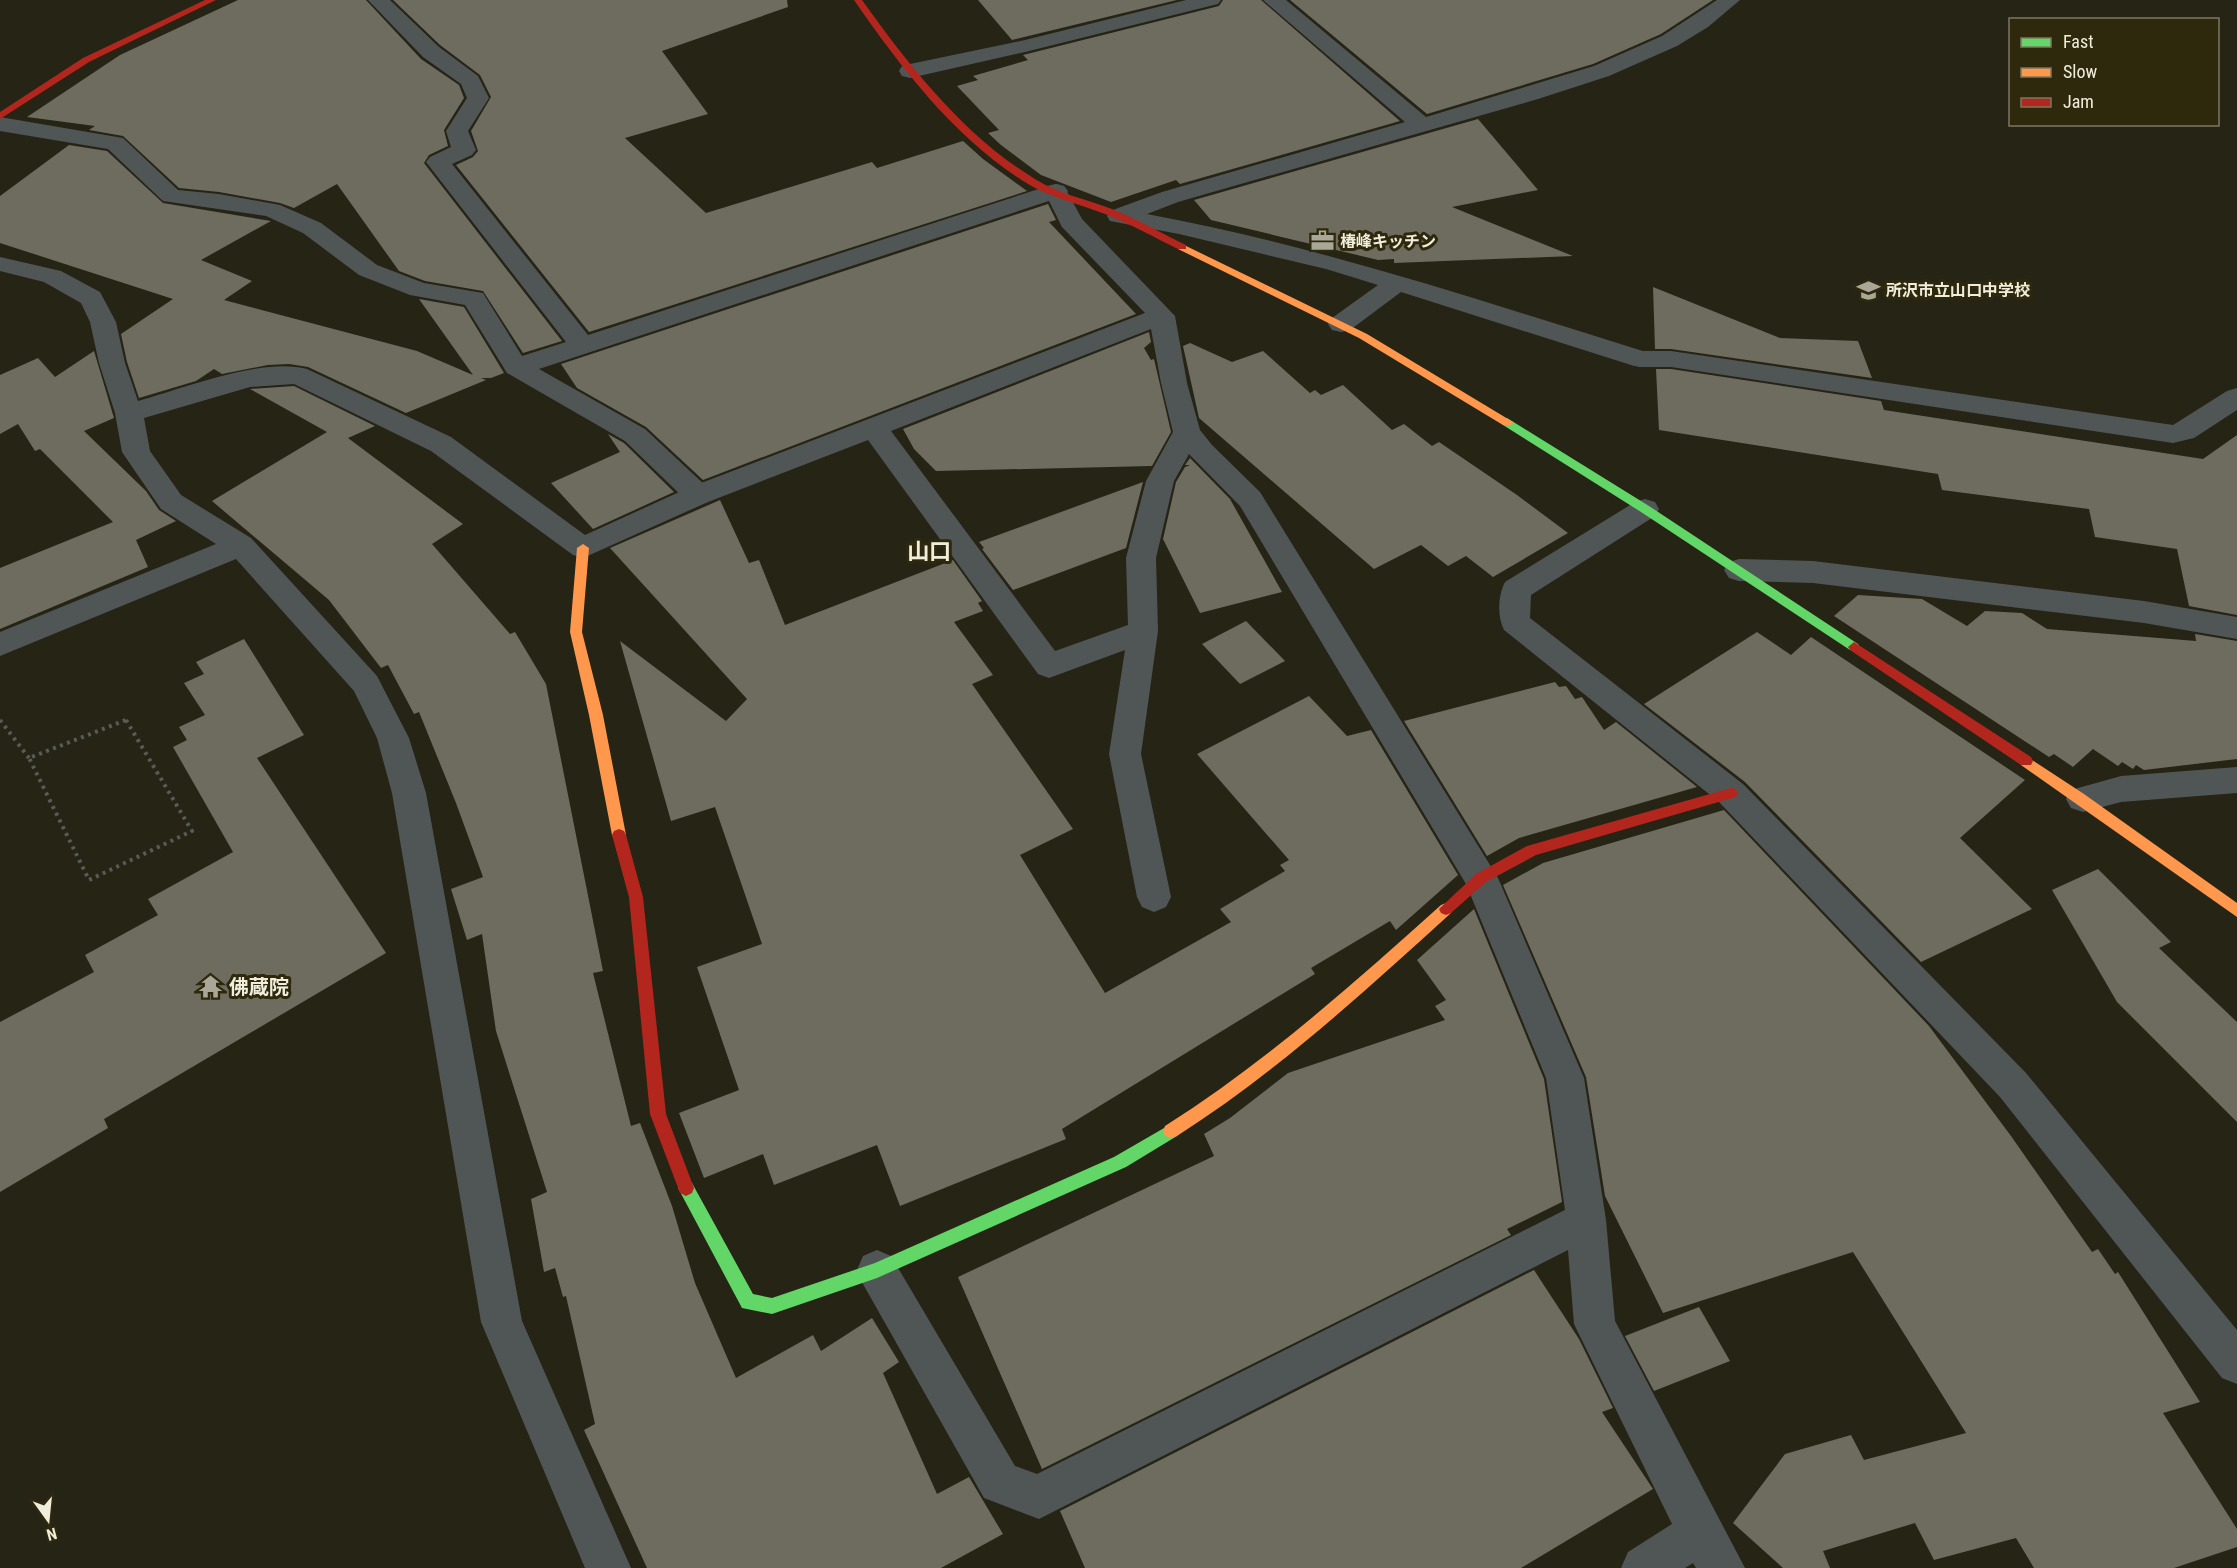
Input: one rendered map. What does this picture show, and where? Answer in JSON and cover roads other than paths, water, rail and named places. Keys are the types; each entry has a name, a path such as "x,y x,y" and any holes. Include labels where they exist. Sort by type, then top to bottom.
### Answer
{"street":[{"path":"0,116 86,60 212,0"},
{"path":"378,0 431,52 470,81 478,98 457,131 464,150 438,162 582,345"},
{"path":"858,0 887,43 950,113 992,152 1032,182 1119,216 1341,324 1515,427 1646,509 2083,799 2144,846 2237,911"},
{"path":"910,71 1025,46 1211,0"},
{"path":"1273,0 1422,125"},
{"path":"1119,216 1170,197 1543,90 1639,56 1684,34 1730,0"},
{"path":"0,124 115,143 171,196 272,210 312,228 368,270 420,290 474,299 516,367 635,435 698,495"},
{"path":"516,367 1056,191"},
{"path":"1056,191 1071,222 1162,316 1174,383 1187,432 1202,452 1251,499 1481,878 1565,1078 1586,1220 1595,1324 1711,1550 1644,1568"},
{"path":"1119,216 1333,263 1640,359 1671,359 2173,434 2184,432 2237,397"},
{"path":"0,264 52,276 91,298 103,322 112,363 129,413 136,452 171,502 241,545 366,684 393,738 409,793 502,1322 608,1568"},
{"path":"1341,324 1399,282"},
{"path":"583,548 698,495 1162,316"},
{"path":"129,413 249,378 298,375 441,444 583,548"},
{"path":"874,428 1049,666 1143,631"},
{"path":"1154,897 1125,754 1143,631 1141,558 1160,481 1187,432"},
{"path":"1646,509 1516,590 1515,622 1731,793 2013,1085 2237,1363"},
{"path":"0,645 241,545"},
{"path":"583,548 576,632 596,715 616,823 636,897 658,1114 687,1191 748,1302 772,1306 877,1270 1120,1162 1216,1104 1315,1027 1481,878 1532,850 1731,793"},
{"path":"1739,570 1825,574 2144,612 2237,627"},
{"path":"2083,799 2121,789 2237,780"},
{"path":"877,1270 1000,1482 1039,1497 1586,1220"}],"place":[{"name":"椿峰キッチン","path":"1322,241"},
{"name":"所沢市立山口中学校","path":"1868,290"},
{"name":"佛蔵院","path":"211,987"}],"district":[{"name":"山口","path":"929,551"}]}
